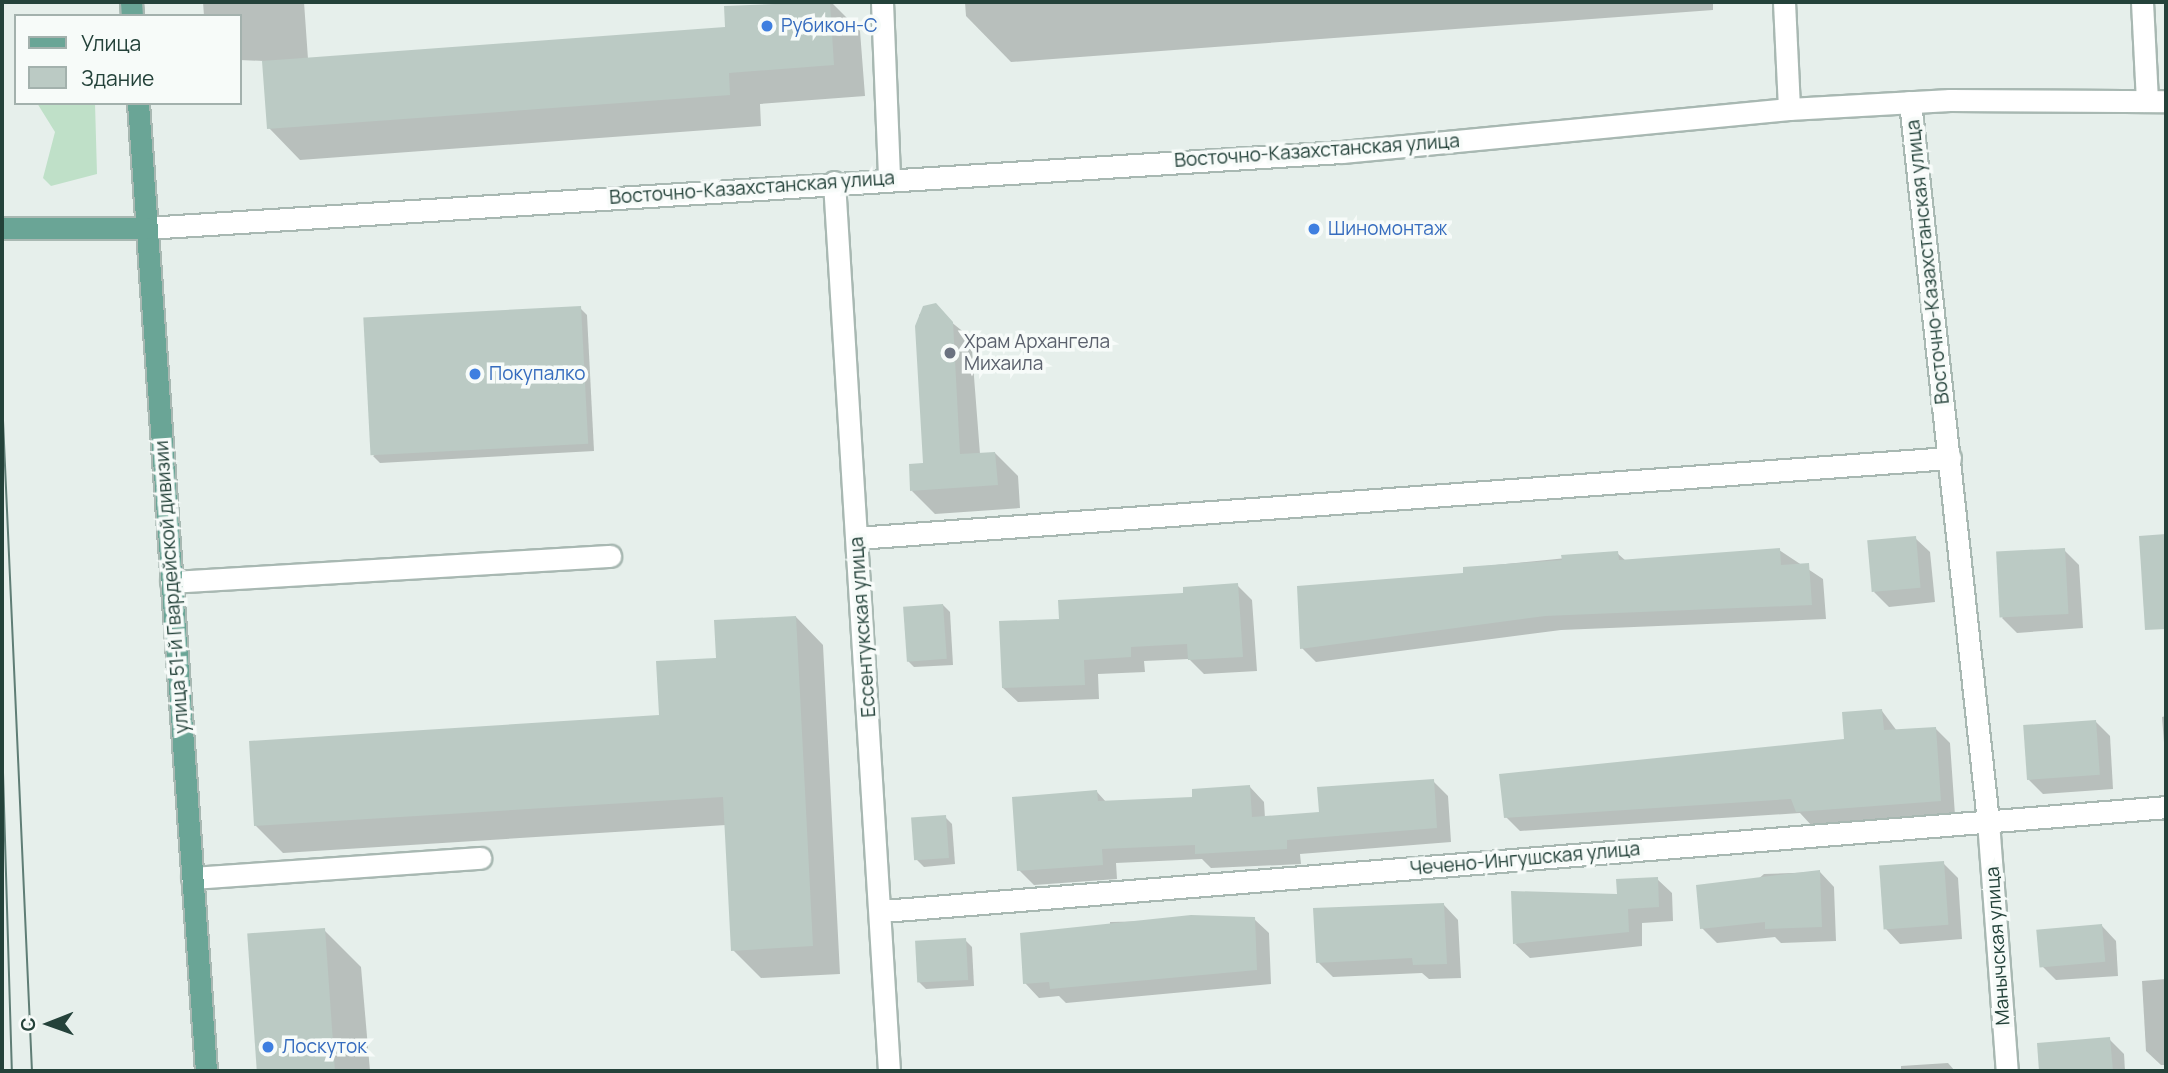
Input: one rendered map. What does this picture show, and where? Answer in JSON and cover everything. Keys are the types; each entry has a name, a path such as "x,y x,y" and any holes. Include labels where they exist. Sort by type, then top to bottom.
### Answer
{"main road":[{"name":"улица 51-й Гвардейской дивизии","path":"138,105 206,1071"},
{"name":"Восточно-Казахстанская улица","path":"2,229 146,229"}],"street":[{"path":"881,2 889,179"},
{"path":"1784,2 1789,109"},
{"path":"1910,102 2157,101 2142,2"},
{"name":"Восточно-Казахстанская улица","path":"146,229 834,182 1342,152 1789,109 1910,102 1988,821"},
{"name":"Ессентукская улица","path":"834,182 883,911 888,1071"},
{"path":"857,538 1950,458"},
{"path":"171,582 610,556"},
{"name":"Чечено-Ингушская улица","path":"883,911 2166,807"},
{"name":"Манычская улица","path":"1988,821 2007,1071"},
{"path":"192,878 480,858"}],"green space":[{"path":"38,105 95,105 97,174 51,186 43,178 55,132"}],"building":[{"path":"830,2 834,65 729,73 730,95 267,129 262,61 725,27 724,6"},
{"path":"936,303 953,322 960,454 995,452 998,485 910,491 909,464 923,463 915,326 923,306"},
{"name":"Покупалко","path":"581,306 588,444 371,455 363,317"},
{"path":"2166,534 2166,629 2145,630 2139,536"},
{"path":"1916,536 1921,588 1872,592 1867,540"},
{"path":"1780,548 1781,565 1809,563 1812,605 1545,616 1300,649 1297,586 1463,573 1463,567 1562,560 1561,555 1618,551 1619,560"},
{"path":"2065,548 2068,614 2000,618 1996,552"},
{"path":"1238,583 1243,657 1188,660 1187,644 1131,647 1131,657 1084,660 1085,685 1002,688 999,621 1059,619 1058,600 1183,593 1183,587"},
{"path":"943,604 947,659 907,662 903,607"},
{"path":"796,616 813,946 731,951 723,797 254,826 249,741 659,715 656,661 716,658 714,620"},
{"path":"1882,709 1884,730 1936,727 1941,801 1796,812 1791,799 1504,818 1499,774 1844,739 1842,712"},
{"path":"2096,720 2100,775 2027,780 2023,725"},
{"path":"1434,779 1437,828 1287,840 1287,849 1195,854 1195,845 1102,849 1103,865 1017,871 1012,797 1097,790 1098,801 1192,797 1192,789 1250,785 1252,817 1319,812 1317,787"},
{"path":"946,815 949,858 914,860 911,817"},
{"path":"1944,861 1948,925 1884,929 1879,866"},
{"path":"1820,870 1822,927 1765,929 1765,922 1700,929 1696,885"},
{"path":"1658,877 1659,907 1628,909 1629,932 1513,944 1511,891 1617,894 1616,879"},
{"path":"1444,903 1447,964 1413,965 1412,958 1316,963 1313,908"},
{"path":"1191,915 1255,917 1257,970 1050,989 1049,982 1023,984 1020,933"},
{"path":"2102,924 2105,962 2040,968 2036,930"},
{"path":"325,928 335,1071 257,1071 247,933"},
{"path":"966,938 968,980 917,983 915,941"},
{"path":"2110,1037 2113,1071 2039,1071 2037,1043"}],"tram line":[{"path":"2,398 32,1071"},
{"path":"2,739 12,1071"}],"place":[{"name":"Рубикон-С","path":"767,26"},
{"name":"Шиномонтаж","path":"1314,229"},
{"name":"Храм Архангела Михаила","path":"950,353"},
{"name":"Покупалко","path":"475,374"},
{"name":"Лоскуток","path":"268,1047"}]}
